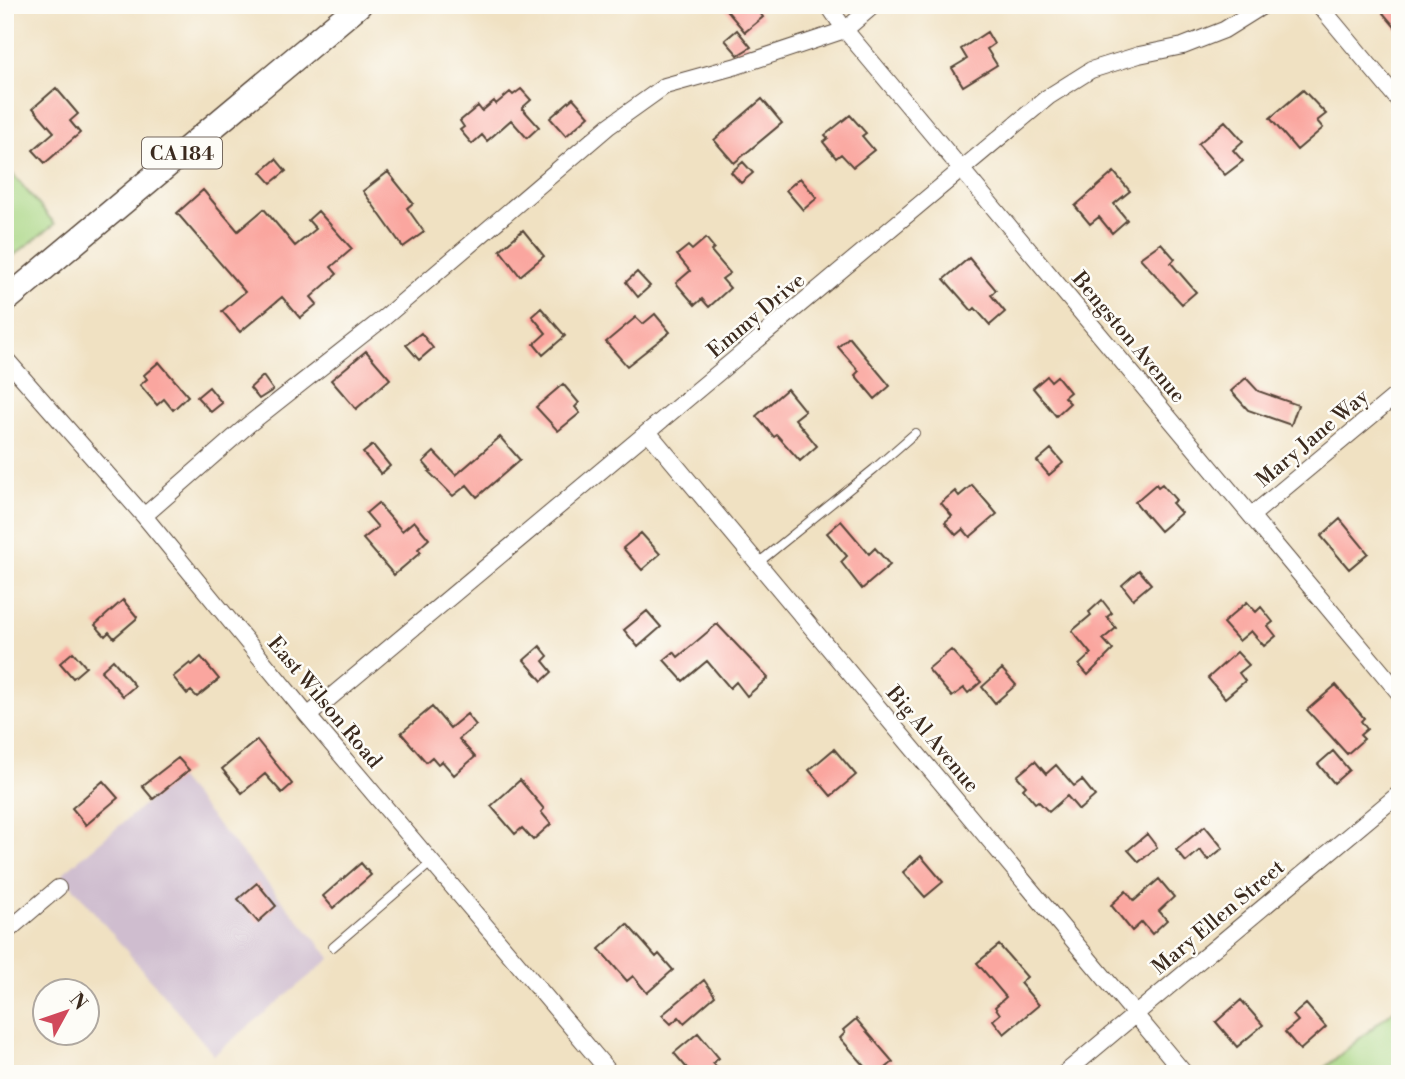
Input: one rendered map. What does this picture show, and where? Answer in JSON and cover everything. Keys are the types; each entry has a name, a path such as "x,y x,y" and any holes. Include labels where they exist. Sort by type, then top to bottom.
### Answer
{"main road":[{"name":"CA 184","path":"5,300 359,5"}],"street":[{"name":"Bengston Avenue","path":"828,5 845,30 1400,694"},
{"path":"144,516 248,425 385,317 609,127 665,86 737,66 845,30 874,5"},
{"name":"Emmy Drive","path":"308,716 1048,97 1091,70 1139,55 1183,46 1224,30 1264,5"},
{"path":"1319,5 1400,102"},
{"name":"East Wilson Road","path":"5,358 144,516 308,716 611,1074"},
{"name":"Mary Jane Way","path":"1251,516 1400,392"},
{"name":"Big Al Avenue","path":"648,432 1185,1074"},
{"name":"Mary Ellen Street","path":"1064,1074 1400,793"},
{"path":"5,933 58,888"}],"lane":[{"path":"758,563 874,470 915,433"},
{"path":"333,947 432,862"}],"shaded area":[{"path":"177,777 331,958 214,1055 62,874"}],"green space":[{"path":"5,165 55,224 5,262"},
{"path":"1400,1005 1400,1074 1317,1074"}],"building":[{"path":"722,5 754,5 763,17 745,32"},
{"path":"1392,5 1400,5 1400,33 1383,13"},
{"path":"737,30 751,47 738,55 725,40"},
{"path":"987,32 994,44 987,49 997,65 963,86 952,68 967,59 961,49"},
{"path":"56,88 78,114 70,121 80,133 45,163 33,150 54,132 33,108"},
{"path":"521,89 531,100 522,108 539,127 527,138 511,120 487,141 482,135 472,144 460,130 464,127 460,121 478,106 482,111 494,101 496,104 510,92 513,95"},
{"path":"1303,90 1326,114 1317,121 1323,128 1297,150 1270,118"},
{"path":"573,98 589,116 566,136 550,118"},
{"path":"762,99 782,123 734,163 714,140"},
{"path":"850,115 866,133 862,136 874,150 853,167 841,154 836,158 823,142 828,138 825,135"},
{"path":"1225,121 1243,141 1233,150 1243,161 1225,175 1198,144"},
{"path":"276,159 286,171 271,183 261,172"},
{"path":"743,162 753,173 741,183 731,172"},
{"path":"388,172 413,203 407,208 424,232 403,247 363,191"},
{"path":"1114,172 1130,191 1114,204 1127,220 1112,233 1099,217 1090,224 1075,206"},
{"path":"800,178 817,198 803,210 786,190"},
{"path":"203,190 238,231 264,209 295,246 316,229 308,220 318,211 352,249 331,267 337,274 311,297 317,304 300,318 282,297 240,332 222,311 245,292 177,213"},
{"path":"523,230 544,256 520,276 500,250"},
{"path":"706,238 714,248 711,251 730,273 722,279 730,288 709,307 702,299 695,305 676,283 690,271 677,255 688,246 692,250"},
{"path":"1161,243 1175,259 1171,263 1196,292 1182,304 1140,258"},
{"path":"969,258 996,290 991,295 1005,312 990,325 975,308 972,311 944,279"},
{"path":"637,272 650,286 638,297 626,282"},
{"path":"541,308 565,336 543,355 534,344 546,333 532,316"},
{"path":"655,314 670,332 627,366 606,342 636,317 643,324"},
{"path":"421,333 433,348 419,360 406,345"},
{"path":"849,337 890,386 875,399 855,375 859,371 838,347"},
{"path":"366,351 390,379 356,409 331,380"},
{"path":"159,362 188,396 173,410 164,399 157,405 140,385 147,379 144,375"},
{"path":"263,376 273,390 259,399 250,388"},
{"path":"1047,376 1051,381 1057,376 1070,392 1064,397 1070,403 1056,416 1033,388"},
{"path":"1246,378 1258,391 1298,405 1291,425 1248,410 1231,391"},
{"path":"563,384 579,403 575,407 580,413 558,431 536,407"},
{"path":"209,387 222,403 211,412 197,397"},
{"path":"787,389 805,411 795,419 817,446 800,461 756,416"},
{"path":"500,437 520,460 477,497 467,485 453,496 429,472 431,471 423,462 434,452 456,475"},
{"path":"373,445 390,466 381,474 363,453"},
{"path":"1051,449 1063,463 1049,475 1037,461"},
{"path":"1156,484 1158,487 1162,484 1176,500 1172,503 1181,513 1160,531 1135,502"},
{"path":"972,485 997,514 970,537 963,529 956,535 945,522 952,516 941,503 955,491 959,496"},
{"path":"378,503 402,531 414,521 429,539 418,549 421,552 394,575 363,539 378,527 366,513"},
{"path":"1340,519 1368,553 1349,569 1321,536"},
{"path":"841,521 869,554 875,548 890,565 862,589 841,562 847,556 827,533"},
{"path":"641,533 660,554 642,570 623,548"},
{"path":"1139,570 1151,584 1133,599 1122,585"},
{"path":"123,600 136,619 114,638 109,632 105,636 95,625"},
{"path":"1102,600 1112,613 1107,617 1116,628 1103,639 1113,650 1088,675 1079,665 1091,654 1072,631 1091,615 1089,612"},
{"path":"1247,602 1256,612 1261,607 1273,622 1268,626 1276,636 1264,646 1251,631 1239,641 1223,623"},
{"path":"647,611 661,627 638,647 624,630"},
{"path":"717,624 768,678 747,696 736,682 730,688 707,661 683,681 664,660 674,652 678,657"},
{"path":"540,646 548,656 543,661 552,672 542,681 524,660"},
{"path":"951,650 981,682 968,693 964,688 952,697 928,669"},
{"path":"73,652 86,667 73,678 60,663"},
{"path":"1237,652 1249,665 1239,673 1245,681 1225,698 1208,678"},
{"path":"201,657 219,679 197,697 191,691 187,694 173,677"},
{"path":"113,660 135,686 123,696 101,671"},
{"path":"1002,669 1016,685 995,703 982,687"},
{"path":"1336,685 1364,718 1361,721 1367,729 1360,735 1364,739 1347,754 1307,710"},
{"path":"432,707 450,728 467,714 476,725 459,739 475,757 454,775 442,761 438,764 432,757 426,762 401,733"},
{"path":"257,740 292,784 282,793 265,774 242,793 222,769"},
{"path":"834,749 856,775 831,796 809,770"},
{"path":"1333,751 1349,770 1334,783 1318,764"},
{"path":"178,758 189,770 153,799 142,786"},
{"path":"1035,761 1046,774 1056,765 1074,786 1082,780 1095,796 1079,810 1067,796 1049,812 1038,801 1035,803 1023,789 1026,786 1017,776"},
{"path":"520,780 544,809 541,812 551,824 533,840 522,828 515,834 491,806"},
{"path":"103,781 118,798 86,825 72,808"},
{"path":"1205,826 1223,848 1208,860 1200,850 1186,862 1176,850"},
{"path":"1147,834 1157,847 1139,862 1128,850"},
{"path":"921,856 943,882 925,897 903,872"},
{"path":"361,863 371,875 333,908 323,896"},
{"path":"1159,879 1174,897 1159,911 1167,920 1152,934 1142,922 1132,931 1111,905 1126,891 1134,901"},
{"path":"257,883 276,906 258,922 238,899"},
{"path":"627,924 656,957 659,954 673,970 647,993 633,976 627,981 599,949"},
{"path":"999,945 1027,977 1020,983 1039,1005 1004,1034 993,1020 1000,1014 995,1007 1006,997 977,963"},
{"path":"704,980 715,996 684,1023 679,1017 671,1024 662,1015"},
{"path":"1241,1000 1263,1025 1237,1047 1216,1022"},
{"path":"1306,1004 1326,1027 1300,1050 1285,1032 1298,1021 1293,1015"},
{"path":"856,1019 893,1062 879,1074 872,1074 840,1038 845,1033 843,1030"},
{"path":"698,1033 719,1058 713,1063 723,1074 692,1074 674,1053"}]}
